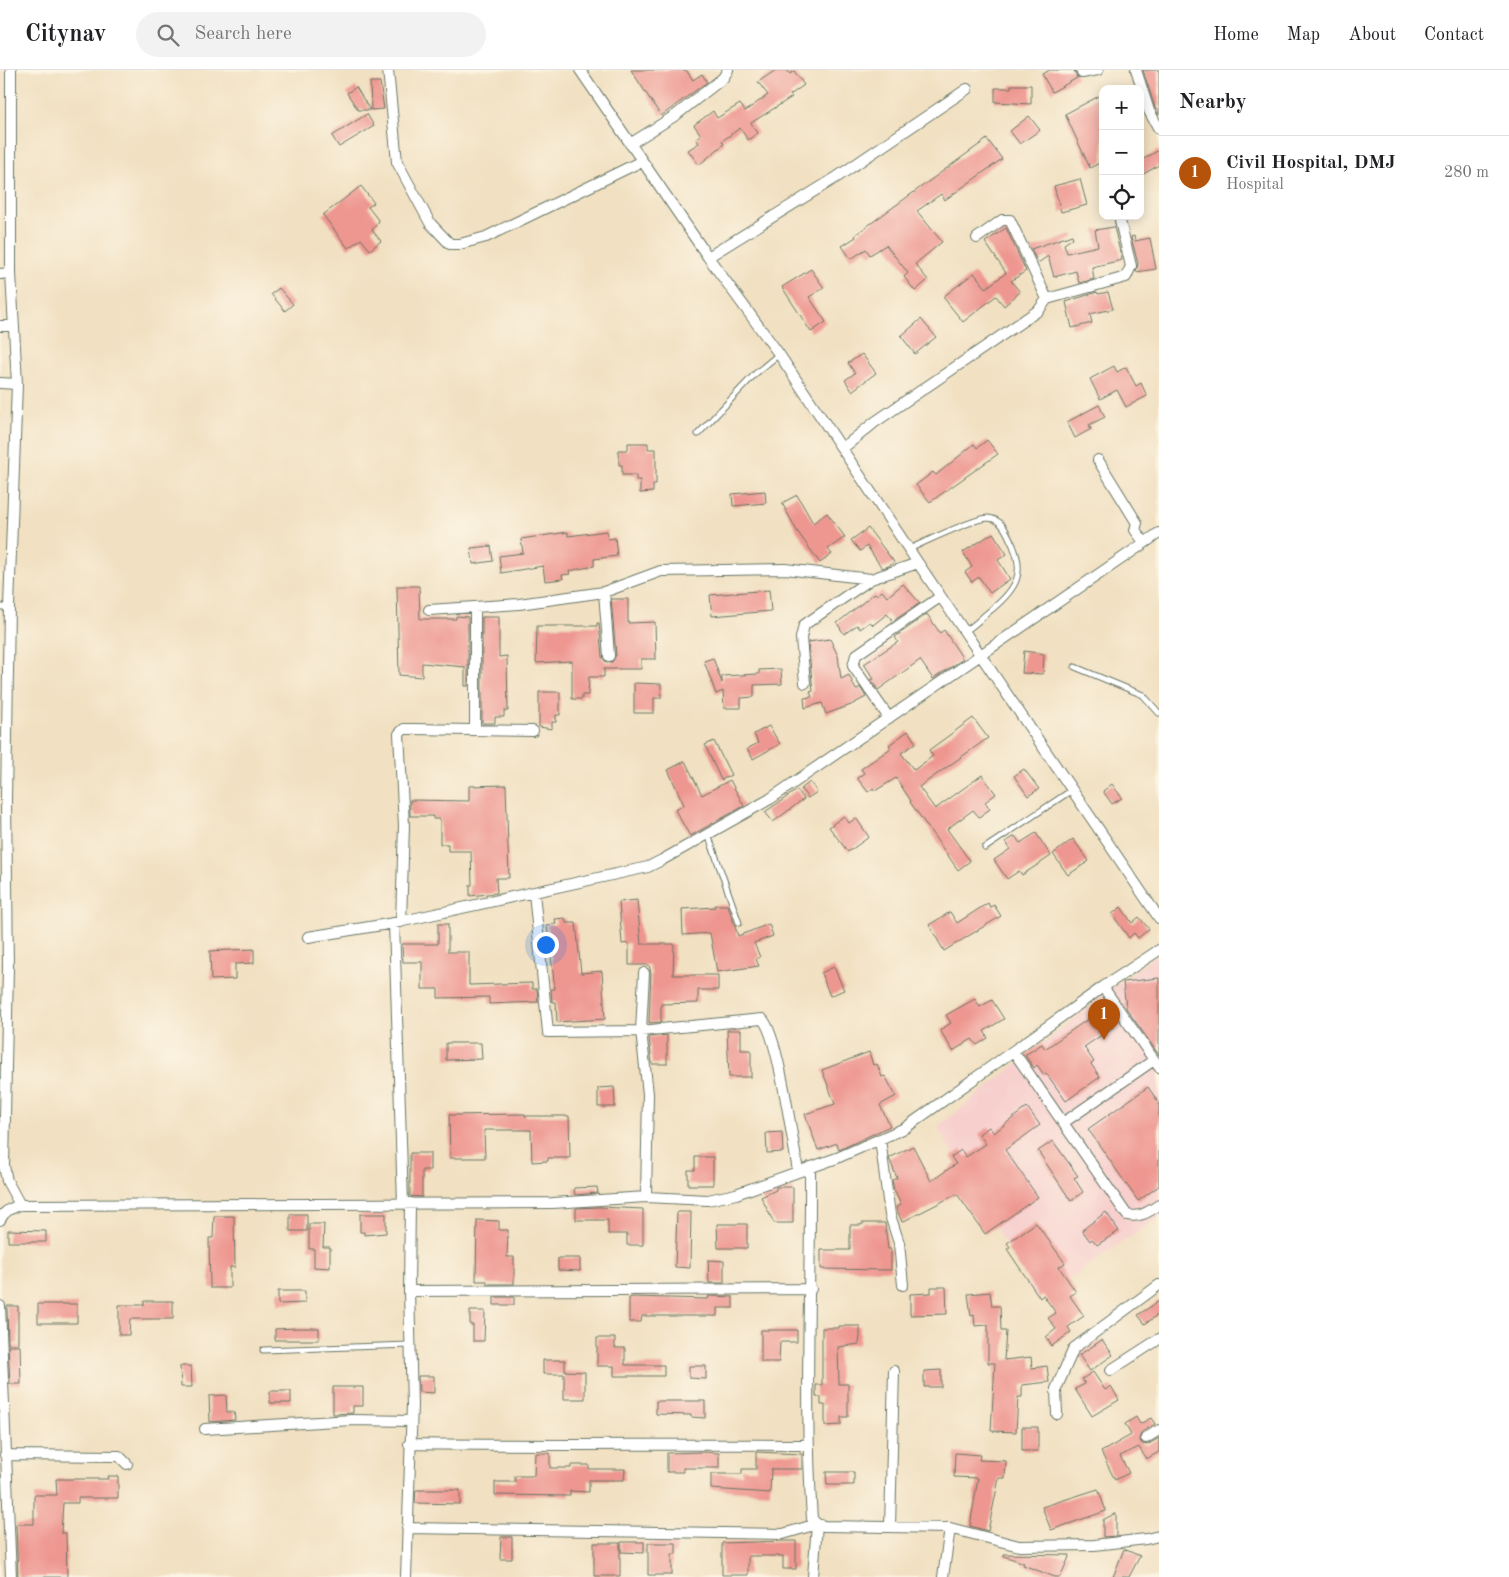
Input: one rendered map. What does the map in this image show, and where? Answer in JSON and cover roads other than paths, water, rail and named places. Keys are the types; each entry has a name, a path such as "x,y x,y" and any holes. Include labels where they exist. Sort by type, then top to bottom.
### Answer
{"street":[{"path":"11,70 5,273 13,326 17,384 4,607 4,1166 7,1181 20,1205"},
{"path":"388,70 397,162 430,223 450,244 460,244 486,237 642,161"},
{"path":"580,70 708,257 779,354 940,597 1159,918"},
{"path":"630,144 676,115 723,78 728,70"},
{"path":"1081,70 1082,73 1098,70"},
{"path":"1136,70 1150,111 1159,129"},
{"path":"708,257 837,177 967,89"},
{"path":"977,238 1002,220 1010,220 1047,299"},
{"path":"843,448 875,422 1039,310 1047,299 1126,277 1130,266 1120,221"},
{"path":"0,326 13,326"},
{"path":"0,383 17,384"},
{"path":"1098,460 1137,523 1135,530 1144,542"},
{"path":"308,937 398,922 648,867 770,799 1159,532"},
{"path":"805,684 801,638 804,625 871,579 918,563"},
{"path":"429,610 475,608 604,592 661,572 785,570 871,579"},
{"path":"604,592 609,656"},
{"path":"888,718 854,666 853,660 856,655 940,597"},
{"path":"475,608 475,730"},
{"path":"406,1577 411,1421 398,922 404,825 399,734 404,729 533,731"},
{"path":"534,893 548,1032 641,1030 762,1019 767,1023 776,1055 798,1171"},
{"path":"0,1220 3,1214 11,1208 20,1205 553,1203 646,1198 708,1200 736,1194 880,1140 905,1128 1103,987 1159,950"},
{"path":"644,973 641,1030 648,1094 646,1198"},
{"path":"1063,1123 1157,1063 1103,987"},
{"path":"1014,1052 1127,1215 1134,1217 1144,1215 1159,1205"},
{"path":"880,1140 890,1215 899,1243 903,1285"},
{"path":"810,1167 811,1288 807,1445 812,1519 817,1524 813,1577"},
{"path":"1057,1414 1056,1389 1074,1348 1159,1285"},
{"path":"409,1291 811,1288"},
{"path":"0,1306 11,1577"},
{"path":"1111,1370 1159,1339"},
{"path":"890,1527 894,1371"},
{"path":"206,1429 352,1420 411,1421"},
{"path":"1146,1438 1159,1430"},
{"path":"410,1444 534,1446 658,1444 807,1445"},
{"path":"6,1456 119,1456 127,1464"},
{"path":"407,1528 783,1534 817,1524 950,1528 1019,1546 1094,1545 1159,1536"},
{"path":"943,1577 950,1528"}],"lane":[{"path":"698,434 755,374 779,354"},
{"path":"908,549 979,519 995,520 1004,526 1012,543 1019,566 1017,584 1007,598 978,624 964,632"},
{"path":"1075,667 1143,695 1159,713"},
{"path":"985,848 1072,790"},
{"path":"708,834 738,923"},
{"path":"263,1350 410,1346"}],"place":[{"name":"Civil Hospital, DMJ","path":"1104,1040"}]}
